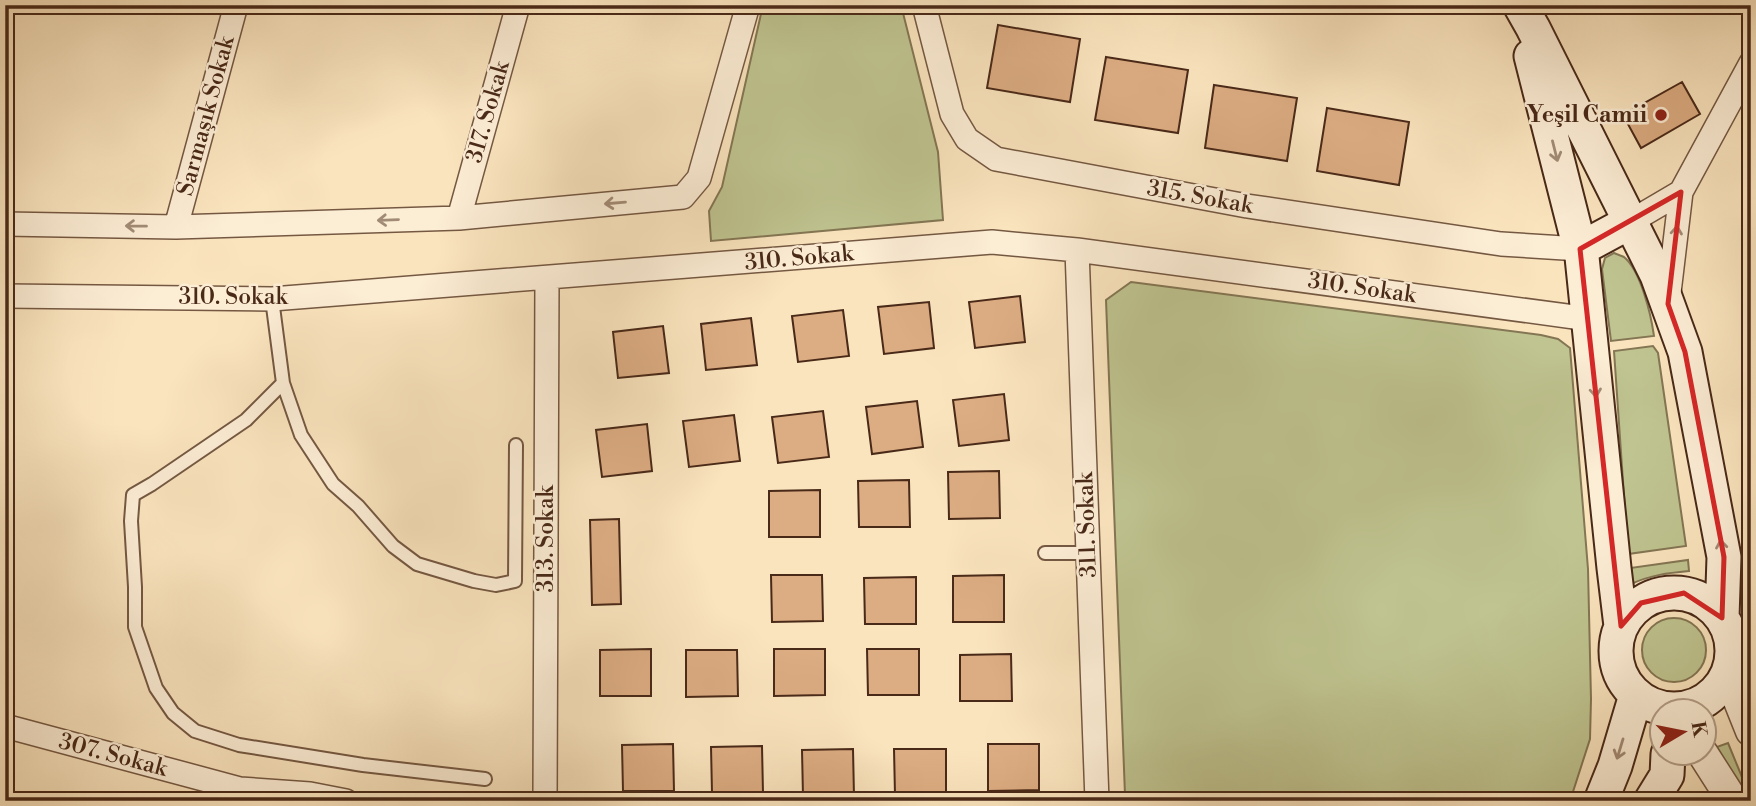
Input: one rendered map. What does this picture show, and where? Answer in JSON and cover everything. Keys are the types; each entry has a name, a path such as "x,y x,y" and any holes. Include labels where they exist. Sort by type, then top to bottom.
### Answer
{"main road":[{"path":"1521,9 1580,249 1621,626"},
{"path":"1521,9 1657,275 1685,352 1724,557 1722,618"},
{"path":"1580,249 1630,222"},
{"path":"1648,702 1636,695 1624,681 1617,663 1616,644 1621,626 1630,613 1654,596 1669,593 1684,593 1712,606 1722,618 1730,635 1732,653 1729,670 1721,686 1708,698"},
{"path":"1601,801 1615,766 1636,695"},
{"path":"1651,801 1667,775 1667,768"}],"street":[{"name":"Sarmaşık Sokak","path":"176,227 236,5"},
{"name":"317. Sokak","path":"459,218 518,5"},
{"path":"5,224 176,227 459,218 683,197 699,178 748,5"},
{"name":"315. Sokak","path":"924,5 952,114 967,139 996,159 1247,206 1501,244 1580,249"},
{"path":"1668,304 1681,192 1751,63"},
{"path":"1630,222 1681,192"},
{"name":"310. Sokak","path":"5,296 271,299 992,242 1077,250 1588,319"},
{"name":"311. Sokak","path":"1077,250 1097,801"},
{"name":"313. Sokak","path":"545,801 547,278"},
{"path":"1729,670 1745,702 1751,732"},
{"name":"307. Sokak","path":"5,726 249,795 310,794 346,801"},
{"path":"1712,768 1732,801"}],"lane":[{"path":"271,299 283,383 301,435 333,484 358,506 393,546 417,564 496,585 515,581 516,445"},
{"path":"283,383 246,420 133,495 131,521 135,627 156,688 173,713 195,731 239,745 363,765 485,779"},
{"path":"1045,553 1088,553"}],"highlighted area":[{"path":"1681,192 1668,304 1685,352 1724,557 1722,618 1684,593 1641,603 1621,626 1580,249"}],"green space":[{"path":"763,5 901,5 938,152 943,220 711,241 709,211 722,187"},
{"path":"1614,253 1624,257 1635,272 1648,305 1654,336 1611,341 1602,269 1605,258"},
{"path":"1131,282 1541,335 1558,339 1570,348 1588,569 1591,699 1590,739 1570,801 1131,801 1125,795 1106,300"},
{"path":"1653,346 1658,353 1686,546 1628,554 1614,351"},
{"path":"1688,560 1689,571 1646,578 1631,584 1630,568"},
{"path":"1668,618 1680,618 1697,627 1704,638 1704,662 1697,673 1680,682 1668,682 1656,677 1647,668 1642,656 1642,644 1647,632 1656,623"},
{"path":"1728,743 1751,794 1751,801 1748,801 1718,754 1718,747"}],"building":[{"path":"998,25 1080,39 1070,102 987,88"},
{"path":"1106,57 1188,70 1178,133 1095,120"},
{"name":"Yeşil Camii","path":"1682,82 1700,114 1641,148 1623,115"},
{"path":"1214,85 1297,98 1287,161 1205,148"},
{"path":"1327,108 1409,122 1399,185 1317,171"},
{"path":"1020,296 1025,342 975,348 969,302"},
{"path":"929,302 934,348 884,354 878,307"},
{"path":"843,310 849,356 798,362 792,316"},
{"path":"751,318 757,365 706,370 701,324"},
{"path":"663,326 669,373 618,378 613,332"},
{"path":"1004,394 1009,440 959,446 953,400"},
{"path":"917,401 923,447 872,454 866,407"},
{"path":"823,411 829,457 778,463 772,417"},
{"path":"734,415 740,461 689,467 683,421"},
{"path":"647,424 652,471 602,477 596,430"},
{"path":"999,471 1000,518 949,519 948,472"},
{"path":"909,480 910,527 859,527 858,481"},
{"path":"820,490 820,537 769,537 769,491"},
{"path":"619,519 621,604 592,605 590,520"},
{"path":"771,575 822,575 823,621 772,622"},
{"path":"1004,575 1004,622 953,622 953,576"},
{"path":"916,577 916,624 865,624 864,578"},
{"path":"651,649 651,696 600,696 600,650"},
{"path":"774,649 825,649 825,695 774,696"},
{"path":"867,649 919,649 919,695 868,695"},
{"path":"686,650 737,650 738,696 686,697"},
{"path":"1011,654 1012,701 960,701 960,655"},
{"path":"673,744 674,791 623,791 622,745"},
{"path":"988,744 1039,744 1039,790 988,791"},
{"path":"762,746 763,793 712,793 711,747"},
{"path":"853,749 854,796 803,796 802,750"},
{"path":"894,749 946,749 946,795 895,795"}],"place":[{"name":"Yeşil Camii","path":"1661,115"}]}
